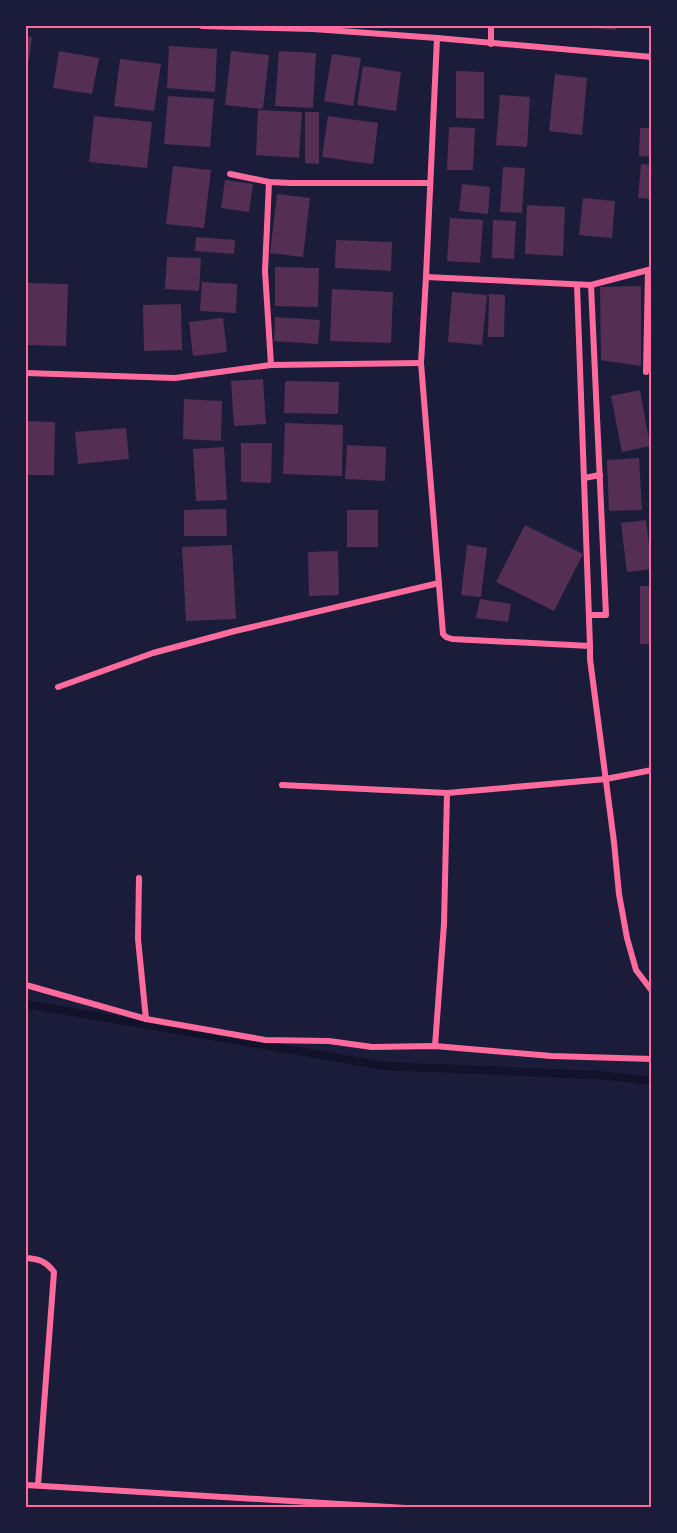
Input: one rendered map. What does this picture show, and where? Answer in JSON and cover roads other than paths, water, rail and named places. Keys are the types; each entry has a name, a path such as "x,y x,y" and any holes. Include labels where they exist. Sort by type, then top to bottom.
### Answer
{"street":[{"path":"202,26 313,27 651,57"},
{"path":"491,26 491,44"},
{"path":"437,38 421,363 443,634 452,639 590,646"},
{"path":"230,174 269,182 430,183"},
{"path":"269,182 265,271 271,365"},
{"path":"426,277 591,285 650,269 646,372"},
{"path":"577,285 590,659 619,894 627,938 636,970 651,991"},
{"path":"589,615 606,615 591,285"},
{"path":"26,373 175,378 271,365 421,363"},
{"path":"584,478 600,475"},
{"path":"58,687 153,653 235,631 439,583"},
{"path":"282,786 447,793 606,779 651,770"},
{"path":"435,1046 444,924 447,793"},
{"path":"139,878 138,939 146,1019"},
{"path":"26,985 146,1019 265,1040 329,1041 372,1047 435,1046 551,1056 651,1059"},
{"path":"26,1258 48,1264 54,1272 38,1485"},
{"path":"26,1485 406,1508"}],"waterway":[{"path":"26,1004 385,1066 598,1075 652,1081"}]}
